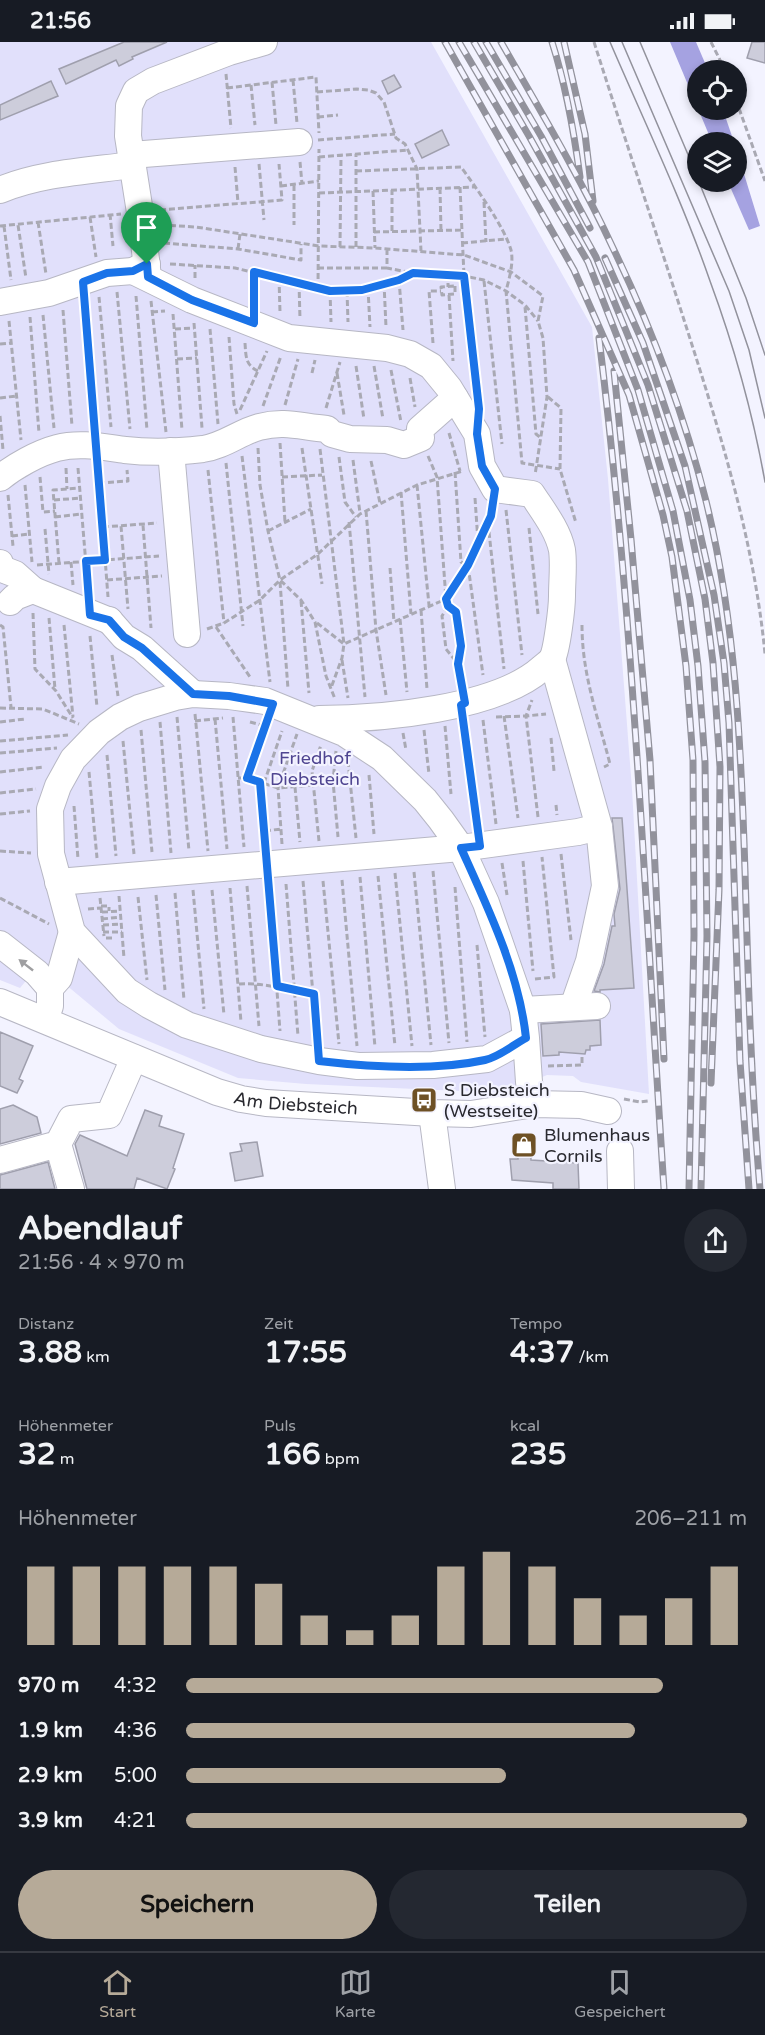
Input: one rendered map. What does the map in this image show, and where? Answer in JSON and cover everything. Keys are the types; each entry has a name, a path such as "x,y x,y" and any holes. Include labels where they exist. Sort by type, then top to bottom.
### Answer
{"street":[{"path":"264,42 229,52 153,81 136,91 129,106 128,136 132,166 90,273 209,307 280,333 372,343 431,366 444,367 466,398 477,434 470,469 494,495 531,494 549,519 562,549 562,610 552,658 599,827 605,886 589,961 585,1007 523,1010"},
{"path":"0,190 17,183 54,176 309,141"},
{"path":"69,188 132,166"},
{"path":"0,478 68,449 125,437 173,439 226,429 284,423 318,434 350,439 387,440 466,398"},
{"path":"173,439 177,522 187,634"},
{"path":"1,567 99,617 142,648 193,694"},
{"path":"5,613 15,597 45,590"},
{"path":"526,1038 423,1064 319,1061 281,1054 187,1025 127,991 77,921 58,882 51,854 59,787 73,759 120,717 139,708 193,694 386,714 552,658"},
{"path":"386,714 395,771 425,800 490,844"},
{"path":"58,882 490,844 599,827"},
{"path":"490,844 486,903 523,1010 529,1082 534,1104"},
{"path":"50,988 59,978 77,921"},
{"path":"0,944 37,973 50,988 50,1006 45,1020"},
{"name":"Am Diebsteich","path":"0,1002 217,1092 266,1104 471,1114 534,1104 614,1105"},
{"path":"71,1189 58,1144 71,1119 109,1115 134,1058"},
{"path":"432,1113 442,1189"},
{"path":"0,1160 58,1144"},
{"path":"620,1151 621,1189"}],"path":[{"path":"594,42 720,432 740,509 762,621 765,654"},
{"path":"711,42 719,60"},
{"path":"227,88 315,77 318,117 309,141"},
{"path":"316,92 357,89 376,93 384,102 394,134 408,150 417,169 421,251"},
{"path":"318,117 338,115"},
{"path":"743,120 765,181"},
{"path":"309,141 394,134"},
{"path":"309,141 319,157 318,288"},
{"path":"319,157 408,150"},
{"path":"356,154 356,247"},
{"path":"339,247 341,156"},
{"path":"356,171 461,166 507,239 512,251 511,272 506,291 522,464 560,469 561,408 547,397"},
{"path":"281,186 319,181"},
{"path":"294,185 294,225"},
{"path":"460,187 464,255 466,398"},
{"path":"319,193 475,187"},
{"path":"440,188 441,231"},
{"path":"373,190 375,248"},
{"path":"392,190 392,231"},
{"path":"90,273 282,200"},
{"path":"483,201 486,242"},
{"path":"55,511 43,512 68,449 90,273 110,214"},
{"path":"2,226 110,214"},
{"path":"110,214 113,246"},
{"path":"67,489 68,449 90,273 90,217"},
{"path":"38,222 90,273 147,432"},
{"path":"18,224 152,312 173,311 177,359 173,439"},
{"path":"2,226 90,273 235,267 330,291 368,288 399,280 413,273"},
{"path":"90,273 196,227 319,246 464,255 511,272 543,296 538,321"},
{"path":"374,232 462,230"},
{"path":"238,249 240,234"},
{"path":"462,243 507,239"},
{"path":"90,273 238,249 301,260 301,244"},
{"path":"387,249 387,267"},
{"path":"318,268 387,267 413,273 464,276 484,280 506,291 525,305 538,321 543,338 547,397 531,494"},
{"path":"254,272 280,333"},
{"path":"90,273 125,437 128,481 99,483"},
{"path":"68,449 111,429 90,273"},
{"path":"90,273 68,449 80,488 86,561 99,617"},
{"path":"90,273 68,449 99,483 103,527 106,580 99,617 93,739"},
{"path":"448,274 448,287"},
{"path":"279,278 280,333 226,429 260,600 386,714 452,794"},
{"path":"322,584 306,476 337,373 372,343 399,280"},
{"path":"484,280 502,444"},
{"path":"125,437 147,432 173,439 226,429 266,396 280,333 299,283"},
{"path":"372,343 384,283"},
{"path":"455,286 455,294 442,295 441,291 441,287 455,286"},
{"path":"368,288 372,343 383,419 410,426"},
{"path":"330,291 372,343 410,426"},
{"path":"347,291 410,426"},
{"path":"441,291 429,291 444,367"},
{"path":"444,367 449,295"},
{"path":"525,305 536,434 541,438"},
{"path":"209,307 194,328 202,429 226,429"},
{"path":"209,307 234,404 226,429 224,623"},
{"path":"209,307 226,429 243,626"},
{"path":"152,312 173,439"},
{"path":"175,329 194,328"},
{"path":"0,344 11,343"},
{"path":"177,359 196,358"},
{"path":"246,361 250,368 258,371"},
{"path":"337,373 341,400"},
{"path":"0,398 16,396"},
{"path":"226,429 260,485 280,580 490,844 507,895 486,903"},
{"path":"318,434 344,644 342,658 330,690"},
{"path":"318,434 345,502 356,517"},
{"path":"143,525 151,630 187,634 216,627 242,613 260,600 280,580 318,554 349,522 366,511 417,485 437,477 470,469"},
{"path":"470,469 478,542"},
{"path":"468,565 461,562 470,469"},
{"path":"282,477 323,475"},
{"path":"423,1064 367,856 313,785 312,771 386,714 458,664 461,646 456,612 448,606 446,599 437,477"},
{"path":"417,485 429,606"},
{"path":"59,563 53,490 80,488"},
{"path":"401,492 411,614"},
{"path":"262,782 386,714 468,565 488,522 494,495"},
{"path":"423,1064 367,856 333,782 386,714 506,508 494,495"},
{"path":"54,500 81,498"},
{"path":"268,531 311,509"},
{"path":"366,511 386,714 430,782 425,800"},
{"path":"55,517 82,514"},
{"path":"103,527 177,522"},
{"path":"349,522 358,638 386,714 407,759 395,771"},
{"path":"247,778 386,714 488,522"},
{"path":"99,617 129,626 122,526"},
{"path":"529,528 539,620"},
{"path":"45,530 48,564 35,669 56,691 73,720 93,739"},
{"path":"12,536 30,534"},
{"path":"48,564 180,554"},
{"path":"48,564 45,590 56,691"},
{"path":"344,644 446,599 468,565"},
{"path":"390,568 394,622"},
{"path":"106,580 164,575"},
{"path":"280,580 301,600 315,622 330,690"},
{"path":"45,590 73,720"},
{"path":"301,600 309,693"},
{"path":"448,606 442,616 446,649 458,664"},
{"path":"319,1061 314,994 367,856 386,714 421,610"},
{"path":"5,613 3,627 10,707"},
{"path":"339,1046 400,619"},
{"path":"315,622 344,644"},
{"path":"216,627 386,714"},
{"path":"112,652 120,717"},
{"path":"582,652 591,696 603,737"},
{"path":"342,658 490,844 533,979 513,982"},
{"path":"330,690 386,714"},
{"path":"0,708 43,709 73,720"},
{"path":"195,721 233,717 386,714"},
{"path":"526,716 549,714"},
{"path":"490,844 504,716"},
{"path":"0,722 25,719"},
{"path":"551,737 554,771"},
{"path":"0,741 93,739"},
{"path":"0,753 93,739"},
{"path":"0,772 59,787"},
{"path":"238,778 247,778 278,788 313,785"},
{"path":"262,782 281,1054"},
{"path":"0,793 59,787"},
{"path":"0,814 59,787"},
{"path":"295,787 367,856 423,1064"},
{"path":"265,831 281,830"},
{"path":"559,834 570,940"},
{"path":"0,851 51,854"},
{"path":"367,856 423,1064"},
{"path":"367,856 423,1064"},
{"path":"367,856 423,1064"},
{"path":"423,1064 455,885"},
{"path":"0,898 57,928 102,912 109,906 110,912 120,912"},
{"path":"92,915 102,912 121,917"},
{"path":"103,925 122,924"},
{"path":"103,932 122,932"},
{"path":"423,1064 476,936"},
{"path":"104,938 115,938"},
{"path":"554,977 564,976"},
{"path":"238,984 255,983 314,994"},
{"path":"572,1066 582,1065 582,1054"},
{"path":"614,1105 648,1101"}],"green space":[{"name":"Friedhof Diebsteich","path":"0,42 431,42 592,327 608,479 632,789 649,1094 581,1082 573,1076 547,1075 503,1093 306,1084 238,1078 119,1029 0,930"},
{"path":"0,953 29,977 20,988 0,980"}],"shaded area":[{"path":"670,42 696,42 704,60 687,60 687,83"},
{"path":"703,120 726,120 731,132 708,132"},
{"path":"747,184 760,226 749,230 732,192 747,192"}],"building":[{"path":"124,42 167,42 132,57 133,59 119,66 116,60 66,84 59,69"},
{"path":"752,42 765,42 765,63 747,58"},
{"path":"394,75 401,87 388,94 382,81"},
{"path":"51,81 58,96 0,120 0,105"},
{"path":"442,130 449,145 422,158 415,144"},
{"path":"612,818 622,818 634,988 600,990 600,992 594,991 604,964 612,926 615,926 614,914 620,889"},
{"path":"600,1020 601,1045 590,1046 590,1050 586,1050 585,1054 559,1052 559,1055 543,1056 541,1024"},
{"path":"0,1032 33,1046 19,1079 23,1081 17,1093 0,1086"},
{"path":"13,1105 37,1117 41,1133 0,1144 0,1109"},
{"path":"145,1110 162,1116 159,1126 184,1134 167,1189 137,1178 134,1189 87,1189 75,1144 80,1135 127,1156"},
{"path":"517,1137 530,1137 531,1160 578,1163 579,1189 553,1189 553,1183 512,1180 510,1159 518,1159"},
{"path":"257,1142 263,1176 235,1181 230,1153 242,1151 240,1144"},
{"path":"48,1162 55,1189 0,1189 0,1175"}],"tram line":[{"path":"610,42 675,191 719,306 749,406 765,482"},
{"path":"622,42 729,291 749,350 765,418"},
{"path":"640,42 687,152"},
{"path":"703,192 746,298 765,355"}],"railway":[{"path":"445,42 574,270 629,395 663,515 672,557 686,666 693,760 694,935 689,1189"},
{"path":"459,42 588,262 638,390 673,511 690,600 698,666 705,762 707,936 701,1189"},
{"path":"474,42 596,257 648,385 687,511 705,599 713,663 720,767 719,890 711,1083"},
{"path":"486,42 541,136 590,228"},
{"path":"501,42 573,170 627,279 654,341 677,404 706,501 724,593 739,732 752,1070 760,1189"},
{"path":"552,42 569,109 580,177"},
{"path":"564,42 585,134 593,201"},
{"path":"605,258 643,343 685,466 714,595 724,663 729,723 740,1061 749,1189"},
{"path":"599,338 630,657 664,1189"},
{"path":"614,371 650,760 664,1059"}],"place":[{"name":"S Diebsteich (Westseite)","path":"424,1100"},
{"name":"Blumenhaus Cornils","path":"524,1145"}],"route":[{"path":"147,264 148,277 172,291 254,323 254,272 330,291 362,290 399,280 413,273 464,276 479,409 477,434 482,466 495,489 491,516 468,565 446,599 448,606 456,612 461,646 458,664 465,703 461,705 480,846 461,848 486,903 505,955 523,1010 526,1038 487,1059 451,1064 397,1066 358,1066 319,1061 314,994 295,992 277,986 260,782 247,778 273,704 229,696 193,694 142,648 124,637 109,620 90,615 86,561 105,560 83,282 107,273 133,271 147,264"}]}
